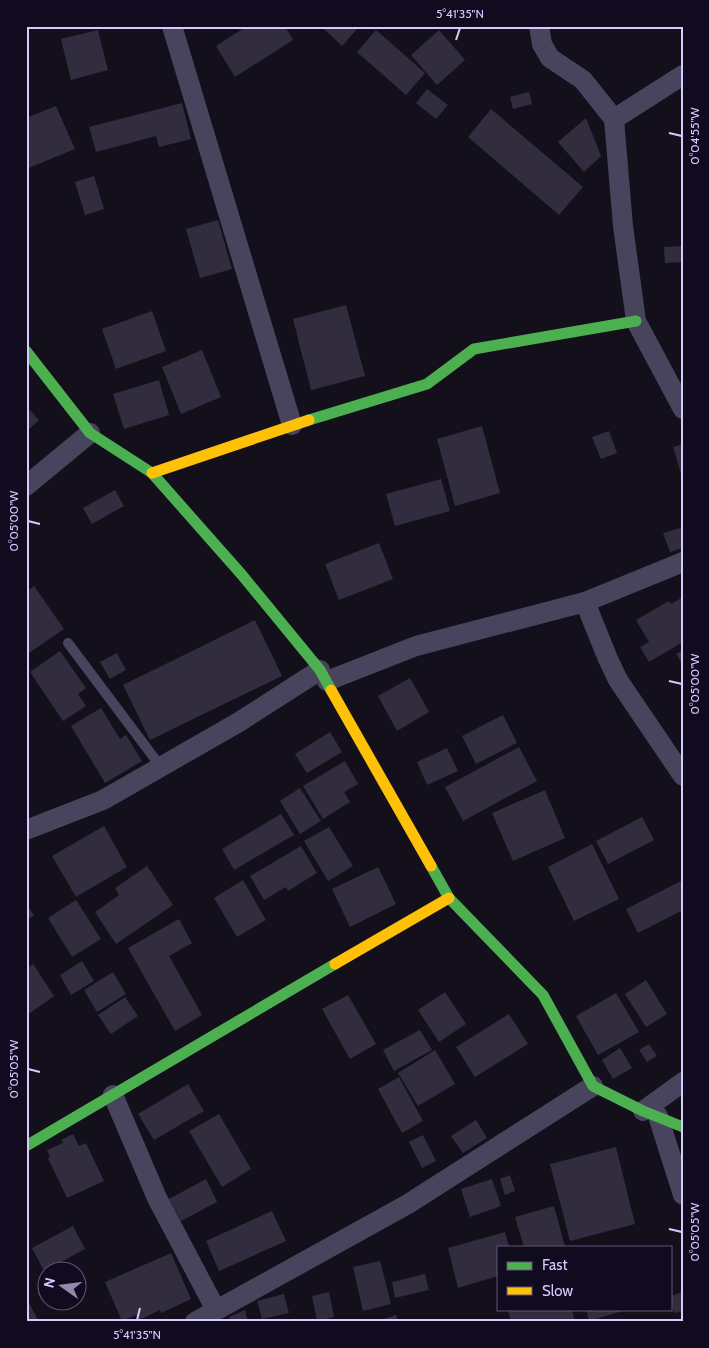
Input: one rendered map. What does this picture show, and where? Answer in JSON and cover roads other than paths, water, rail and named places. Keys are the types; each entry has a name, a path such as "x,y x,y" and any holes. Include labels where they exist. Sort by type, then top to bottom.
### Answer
{"street":[{"path":"172,26 292,425"},
{"path":"539,26 542,44 550,58 583,80 614,119 623,226 636,321 683,409"},
{"path":"614,119 683,75"},
{"path":"152,473 292,425 426,384 474,349 636,321"},
{"path":"26,351 90,433 152,473 242,575 324,675 448,898 543,995 593,1086 650,1114 683,1127"},
{"path":"26,486 90,433"},
{"path":"26,830 103,800 324,675 416,646 585,602 683,562"},
{"path":"585,602 618,680 683,776"},
{"path":"26,1146 167,1061 448,898"},
{"path":"650,1114 683,1082"},
{"path":"195,1322 408,1204 593,1086"},
{"path":"113,1095 157,1198 216,1310"},
{"path":"650,1114 683,1195"}],"lane":[{"path":"68,643 161,767"}]}
